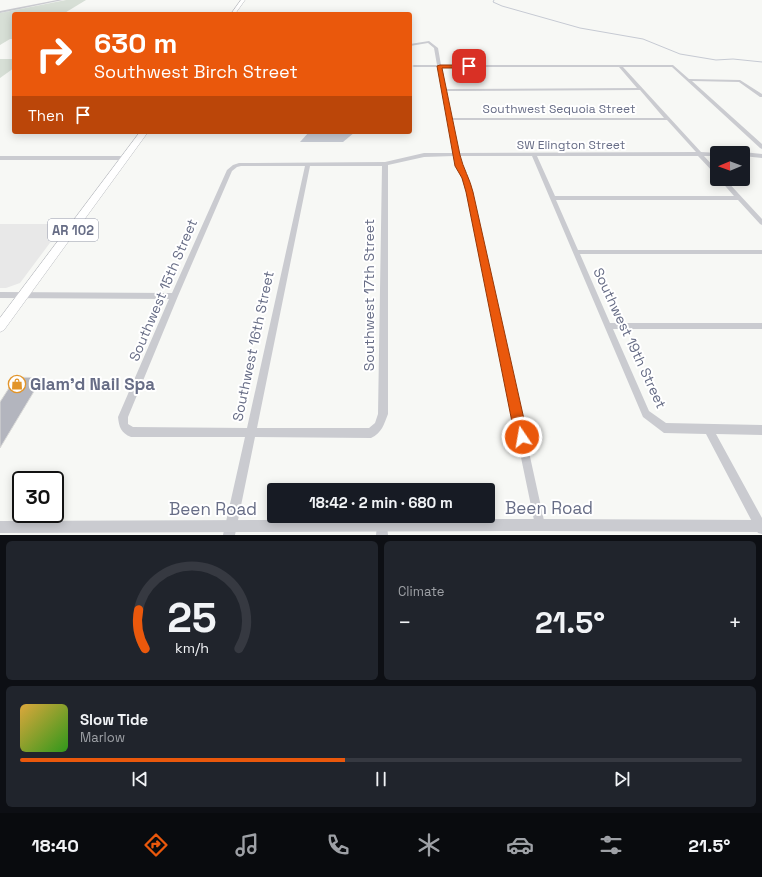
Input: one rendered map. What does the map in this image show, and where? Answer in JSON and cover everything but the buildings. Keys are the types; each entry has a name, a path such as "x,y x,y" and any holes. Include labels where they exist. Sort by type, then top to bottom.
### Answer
{"main road":[{"path":"234,12 243,0"},
{"name":"AR 102","path":"0,327 143,134"}],"street":[{"path":"0,12 62,0"},
{"path":"412,46 429,42 436,48 456,155 459,166 466,178 540,525"},
{"path":"414,66 672,66 762,147"},
{"path":"620,66 710,166"},
{"path":"688,80 740,81 762,96"},
{"path":"444,90 641,90"},
{"name":"Southwest Sequoia Street","path":"450,119 668,120"},
{"name":"SW Elington Street","path":"235,166 241,164 384,164 424,155 710,154"},
{"name":"Southwest 19th Street","path":"534,155 646,414 664,428 762,430"},
{"path":"750,155 762,156"},
{"path":"0,158 125,158"},
{"name":"Southwest 16th Street","path":"230,530 308,164"},
{"name":"Southwest 17th Street","path":"250,433 371,433 379,426 384,414 384,164"},
{"name":"Southwest 15th Street","path":"235,166 230,170 174,296 123,417 124,426 131,432 250,433"},
{"path":"728,186 762,223"},
{"path":"553,198 739,198"},
{"path":"576,252 762,252"},
{"path":"0,295 174,296"},
{"path":"608,326 762,326"},
{"path":"709,430 761,527"},
{"name":"Been Road","path":"0,527 382,530 540,525 761,527"}],"shaded area":[{"path":"66,0 86,0 66,12 12,12 12,39 0,45 0,13"},
{"path":"0,59 12,59 12,69 0,78"},
{"path":"307,134 353,134 343,142 300,142"},
{"path":"0,224 64,224 20,283 6,288 0,288"}],"waterway":[{"path":"494,0 493,2 502,6 580,28 643,39 680,54 716,60 733,59 762,62"}],"place":[{"name":"Glam'd Nail Spa","path":"17,384"}],"route":[{"path":"469,66 440,66 456,155 459,166 466,178 522,437"}]}
